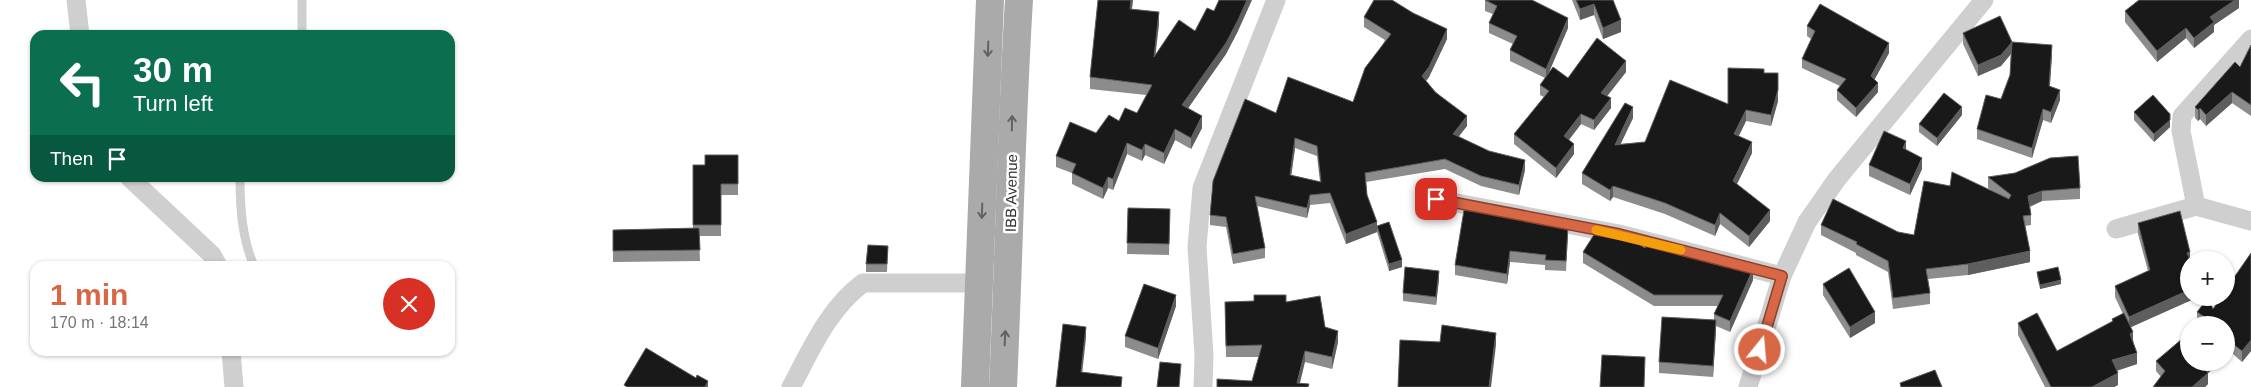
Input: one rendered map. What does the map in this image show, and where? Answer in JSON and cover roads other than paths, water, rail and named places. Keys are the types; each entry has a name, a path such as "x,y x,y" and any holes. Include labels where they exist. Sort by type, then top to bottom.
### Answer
{"main road":[{"path":"975,387 990,0"},
{"name":"IBB Avenue","path":"1003,387 1010,238 1012,112 1019,0"}],"street":[{"path":"76,0 79,30"},
{"path":"1203,387 1204,355 1197,247 1202,188 1276,0"},
{"path":"1748,387 1782,276 1807,222 1836,179 1984,0"},
{"path":"2196,206 2180,131 2182,116 2251,39"},
{"path":"134,182 212,255 215,261"},
{"path":"1436,199 1619,234 1782,276"},
{"path":"2116,229 2196,206 2251,221"},
{"path":"791,387 826,321 847,295 862,283 979,283"},
{"path":"231,356 234,387"}],"lane":[{"path":"302,0 302,30"},
{"path":"240,182 240,212 252,261"}]}
